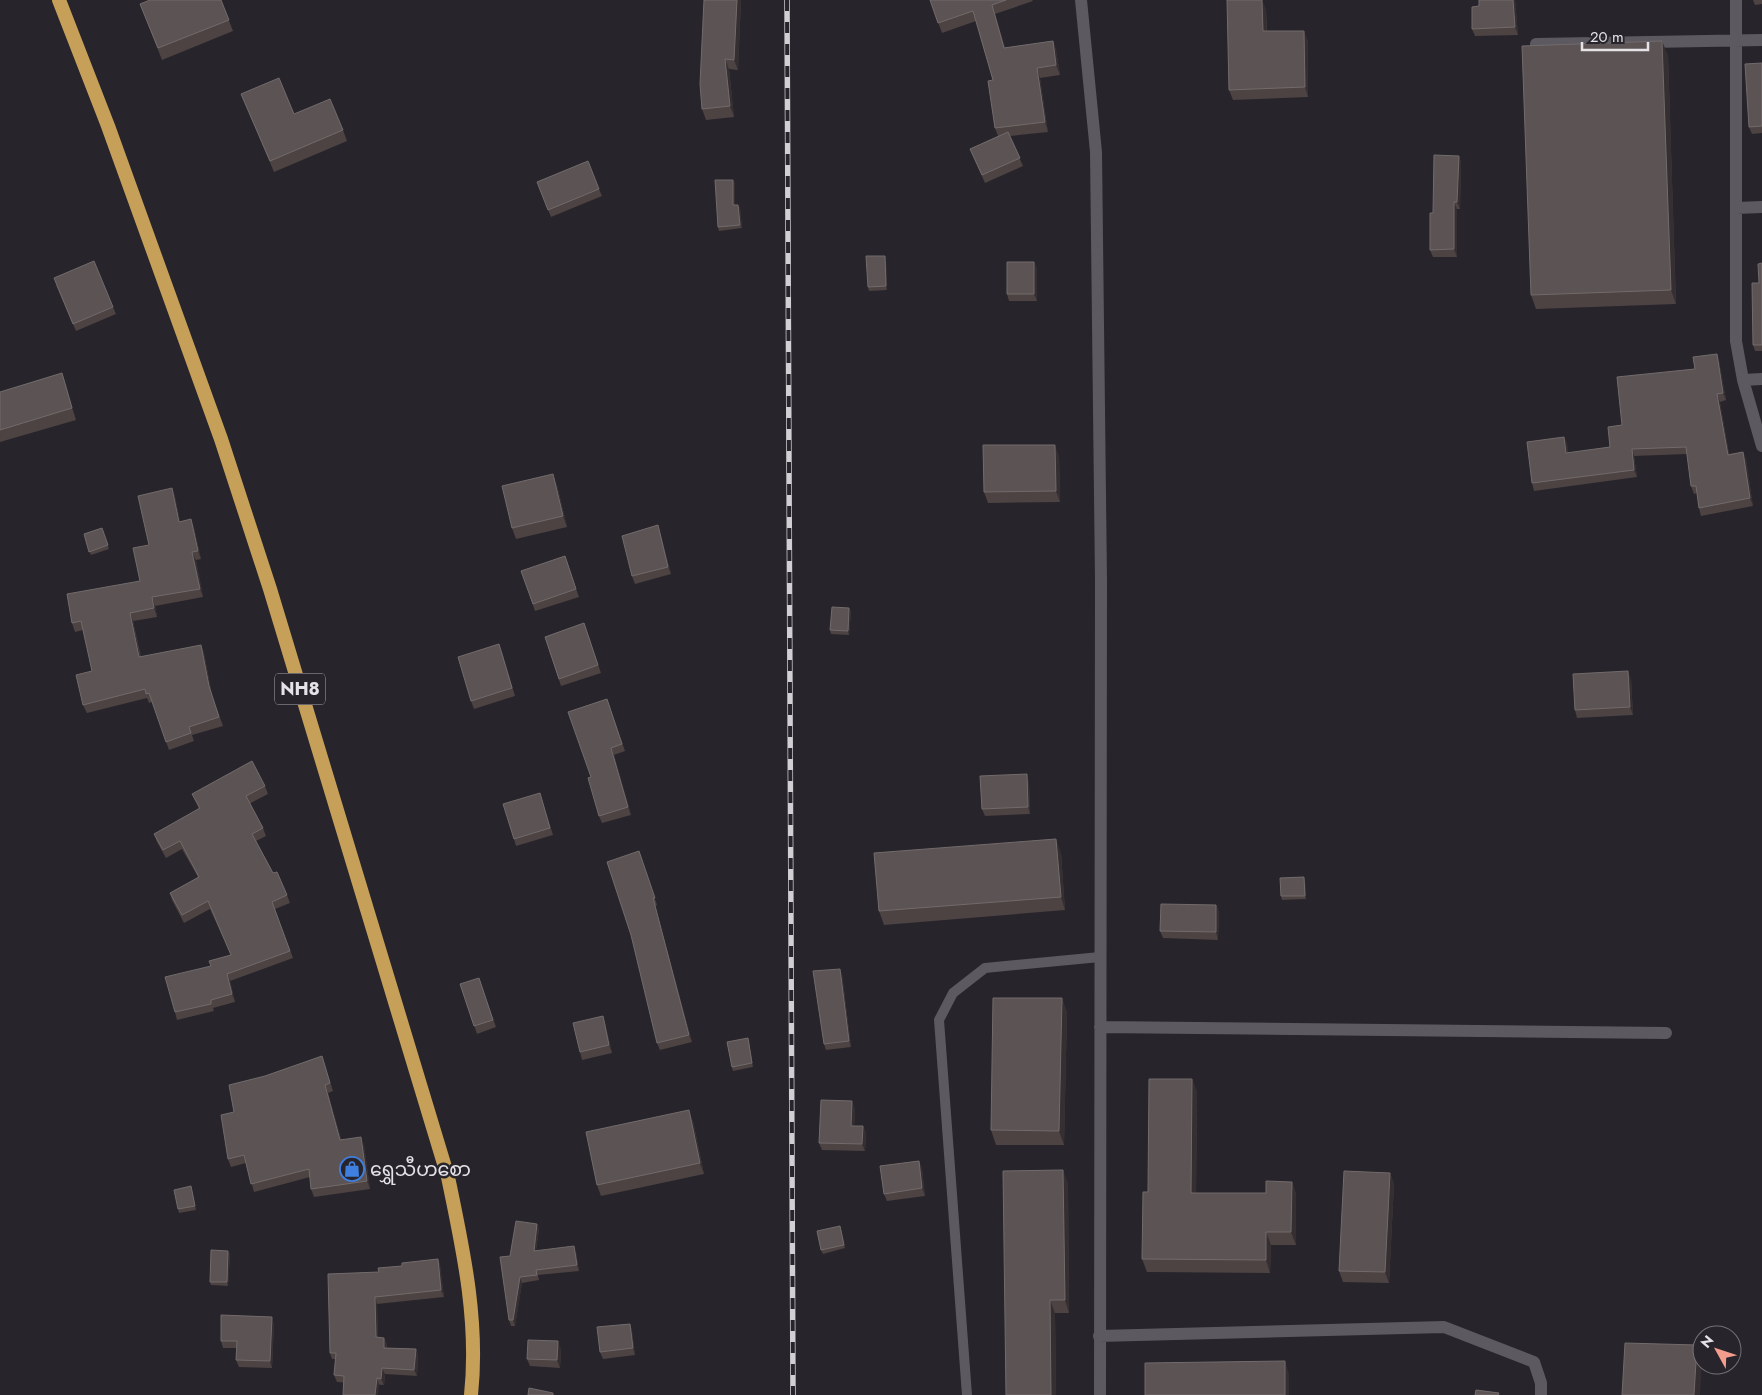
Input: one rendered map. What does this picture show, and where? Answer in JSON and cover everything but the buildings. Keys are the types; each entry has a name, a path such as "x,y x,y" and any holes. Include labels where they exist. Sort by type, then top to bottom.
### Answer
{"highway":[{"name":"NH8","path":"59,0 108,126 222,439 354,861 448,1177 466,1264 473,1324 471,1395"}],"street":[{"path":"1081,0 1096,152 1101,581 1100,1395"},
{"path":"1736,0 1736,341 1743,380 1762,446"},
{"path":"1536,44 1762,40"},
{"path":"1736,208 1762,207"},
{"path":"1743,380 1762,379"},
{"path":"1100,1027 1666,1033"},
{"path":"1099,1336 1444,1327 1534,1362 1541,1383 1541,1395"}],"lane":[{"path":"967,1395 939,1020 953,993 985,968 1100,957"}],"railway":[{"path":"787,0 793,1395"}],"place":[{"name":"ရွှေသီဟစော","path":"352,1169"}]}
